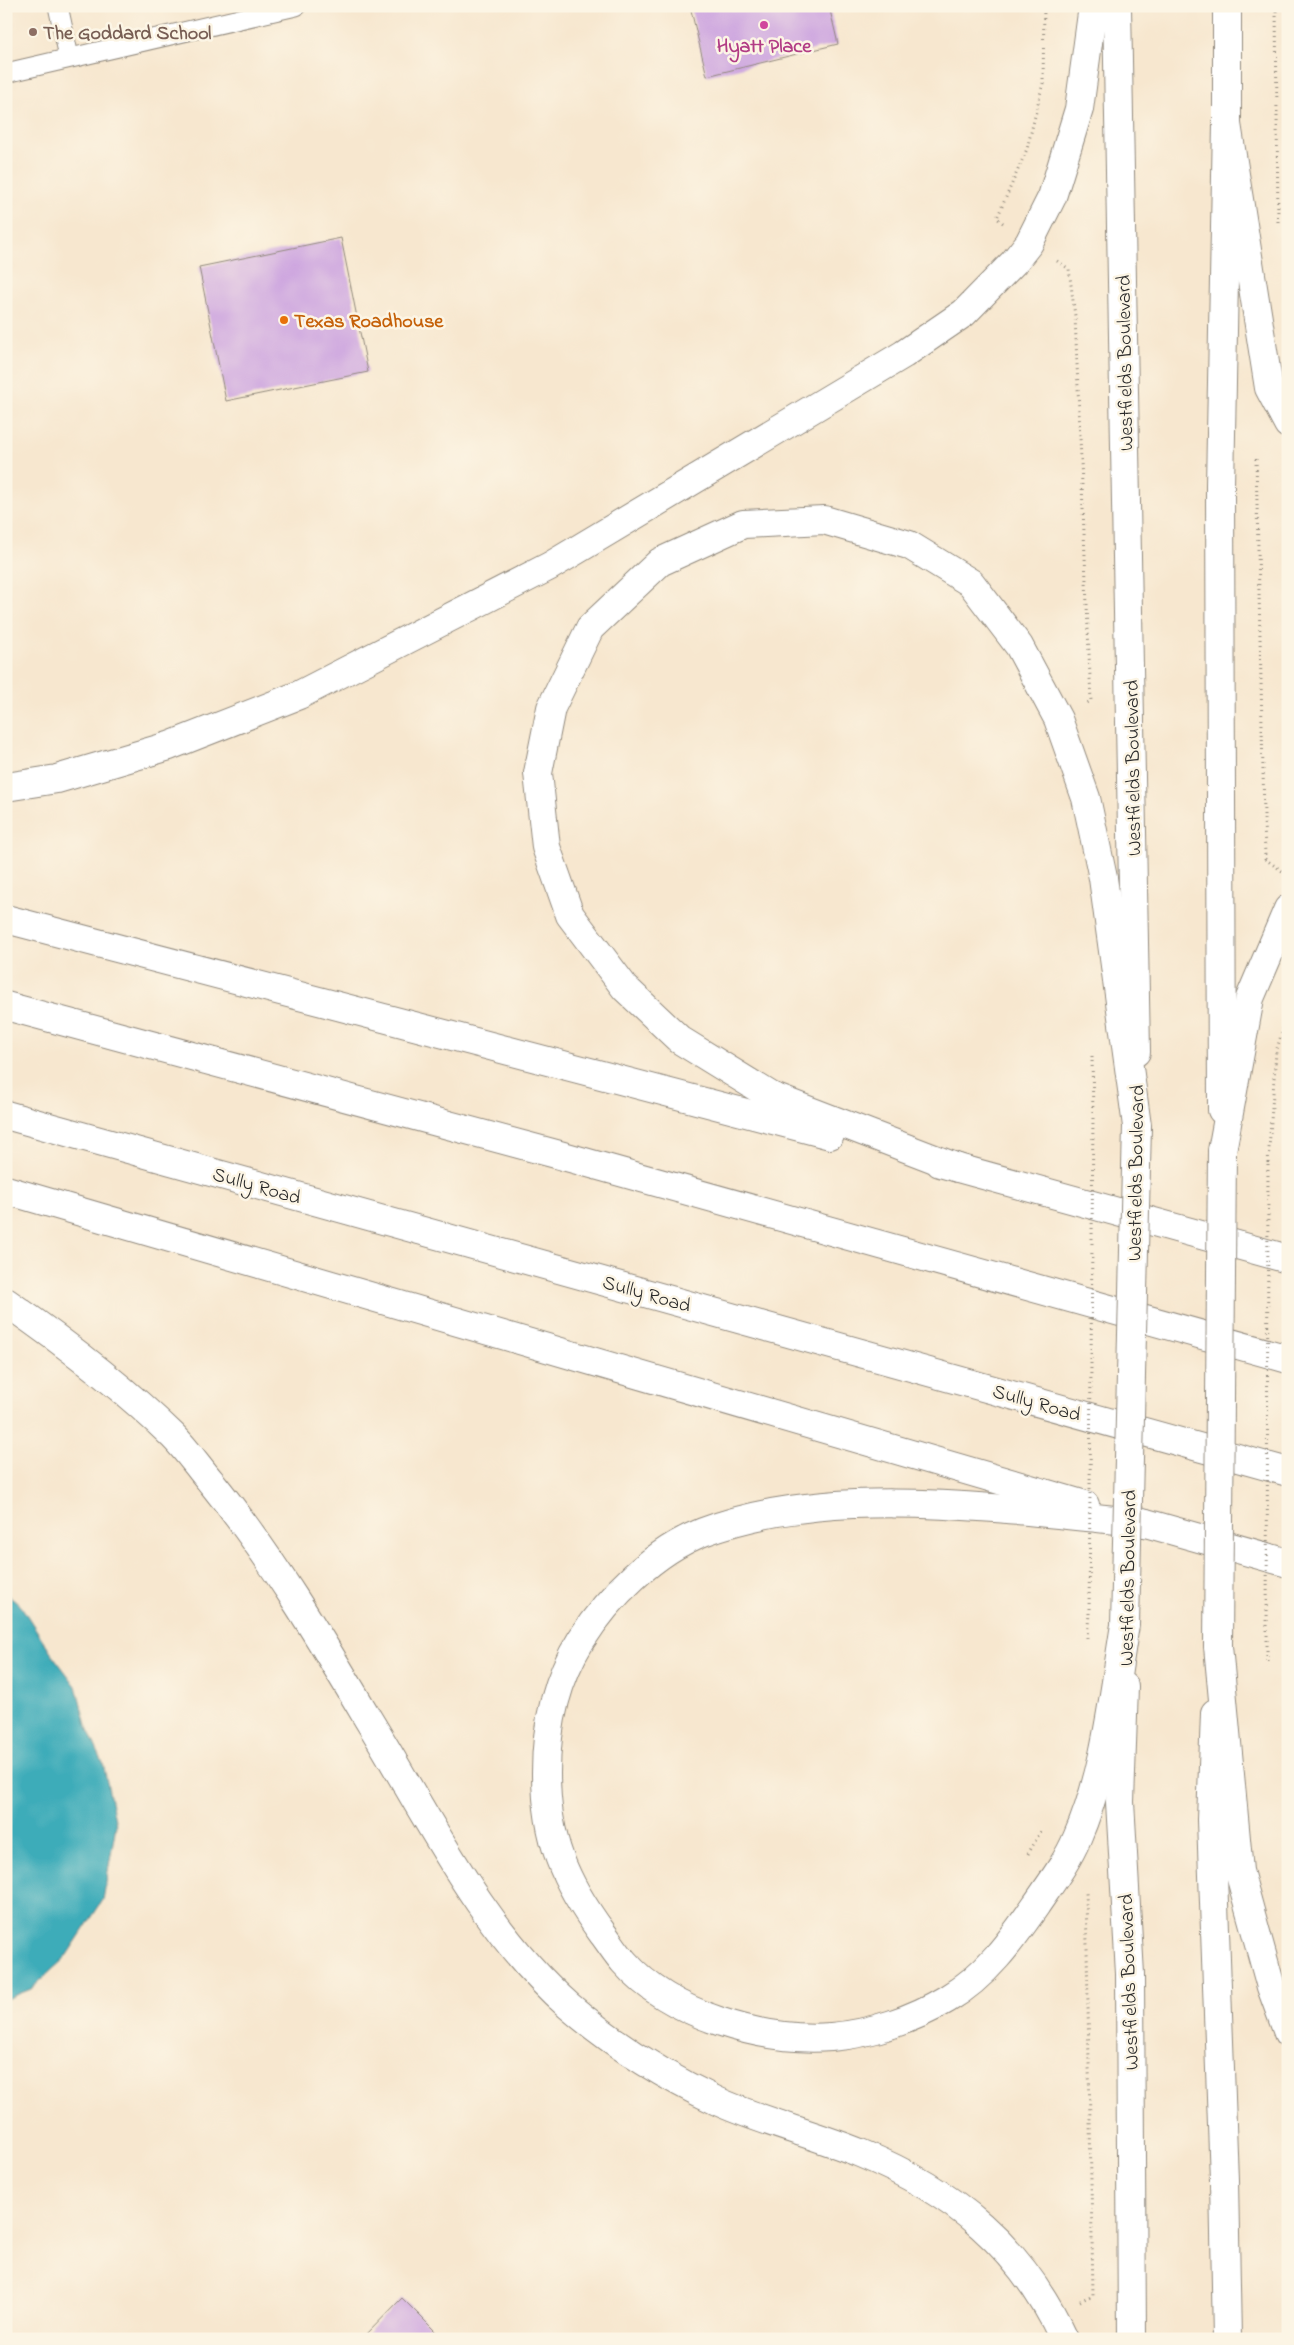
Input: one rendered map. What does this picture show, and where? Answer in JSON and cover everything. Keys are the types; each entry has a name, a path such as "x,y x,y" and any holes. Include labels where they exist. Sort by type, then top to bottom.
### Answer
{"main road":[{"path":"6,787 56,779 169,746 300,695 550,566 904,354 964,312 1014,262 1029,243 1052,197 1079,109 1093,6"},
{"name":"Westfields Boulevard","path":"1117,6 1137,1126 1126,1625 1120,1802 1130,1974 1135,2332"},
{"path":"1227,6 1227,124 1220,486 1222,1151 1218,1646 1211,1820 1228,2339"},
{"path":"1227,124 1269,388 1288,424"},
{"path":"958,1168 771,1096 680,1040 625,988 570,915 546,847 538,773 551,708 590,628 660,562 743,524 824,520 909,545 971,583 1019,646 1058,719 1086,798 1103,878 1137,1126"},
{"path":"1222,1151 1250,998 1288,909"},
{"path":"6,919 958,1168 1285,1257"},
{"path":"6,1006 556,1154 1288,1359"},
{"name":"Sully Road","path":"6,1115 1288,1472"},
{"path":"6,1190 1145,1523 1288,1563"},
{"path":"6,1302 84,1356 175,1438 241,1519 316,1631 472,1891 535,1973 595,2028 656,2069 720,2102 861,2153 924,2183 1004,2246 1031,2279 1053,2315 1064,2339"},
{"path":"1126,1625 1099,1772 1078,1838 1059,1873 1005,1950 975,1979 946,2000 906,2018 871,2030 832,2037 798,2036 747,2029 691,2011 656,1990 625,1964 584,1907 562,1869 552,1839 546,1802 549,1726 557,1688 572,1653 595,1618 624,1586 661,1555 701,1532 746,1519 809,1507 893,1504 965,1506 1145,1523"},
{"path":"1218,1646 1239,1871 1271,1987 1288,2033"}],"lane":[{"path":"58,6 69,57"},
{"path":"6,73 296,6"}],"path":[{"path":"1044,6 1043,82 1027,149 997,218 1029,243 1069,269 1075,316 1091,701 1058,719"},
{"path":"1276,6 1278,230"},
{"path":"1256,452 1265,859 1288,875"},
{"path":"1267,1661 1268,1163 1276,1052 1288,1013"},
{"path":"1087,1642 1090,1614 1092,1049"},
{"path":"1042,1830 1027,1856 1059,1873 1087,1892 1093,2295 1073,2305"}],"water":[{"path":"6,1594 21,1606 51,1653 76,1686 86,1725 103,1763 116,1825 103,1900 65,1958 31,1989 6,1999"}],"building":[{"name":"Hyatt Place","path":"690,6 829,6 838,44 707,76"},
{"name":"Texas Roadhouse","path":"341,238 368,372 226,401 199,267"},
{"path":"402,2298 443,2339 362,2339"}],"place":[{"name":"Hyatt Place","path":"764,25"},
{"name":"The Goddard School","path":"33,32"},
{"name":"Texas Roadhouse","path":"284,320"}]}
